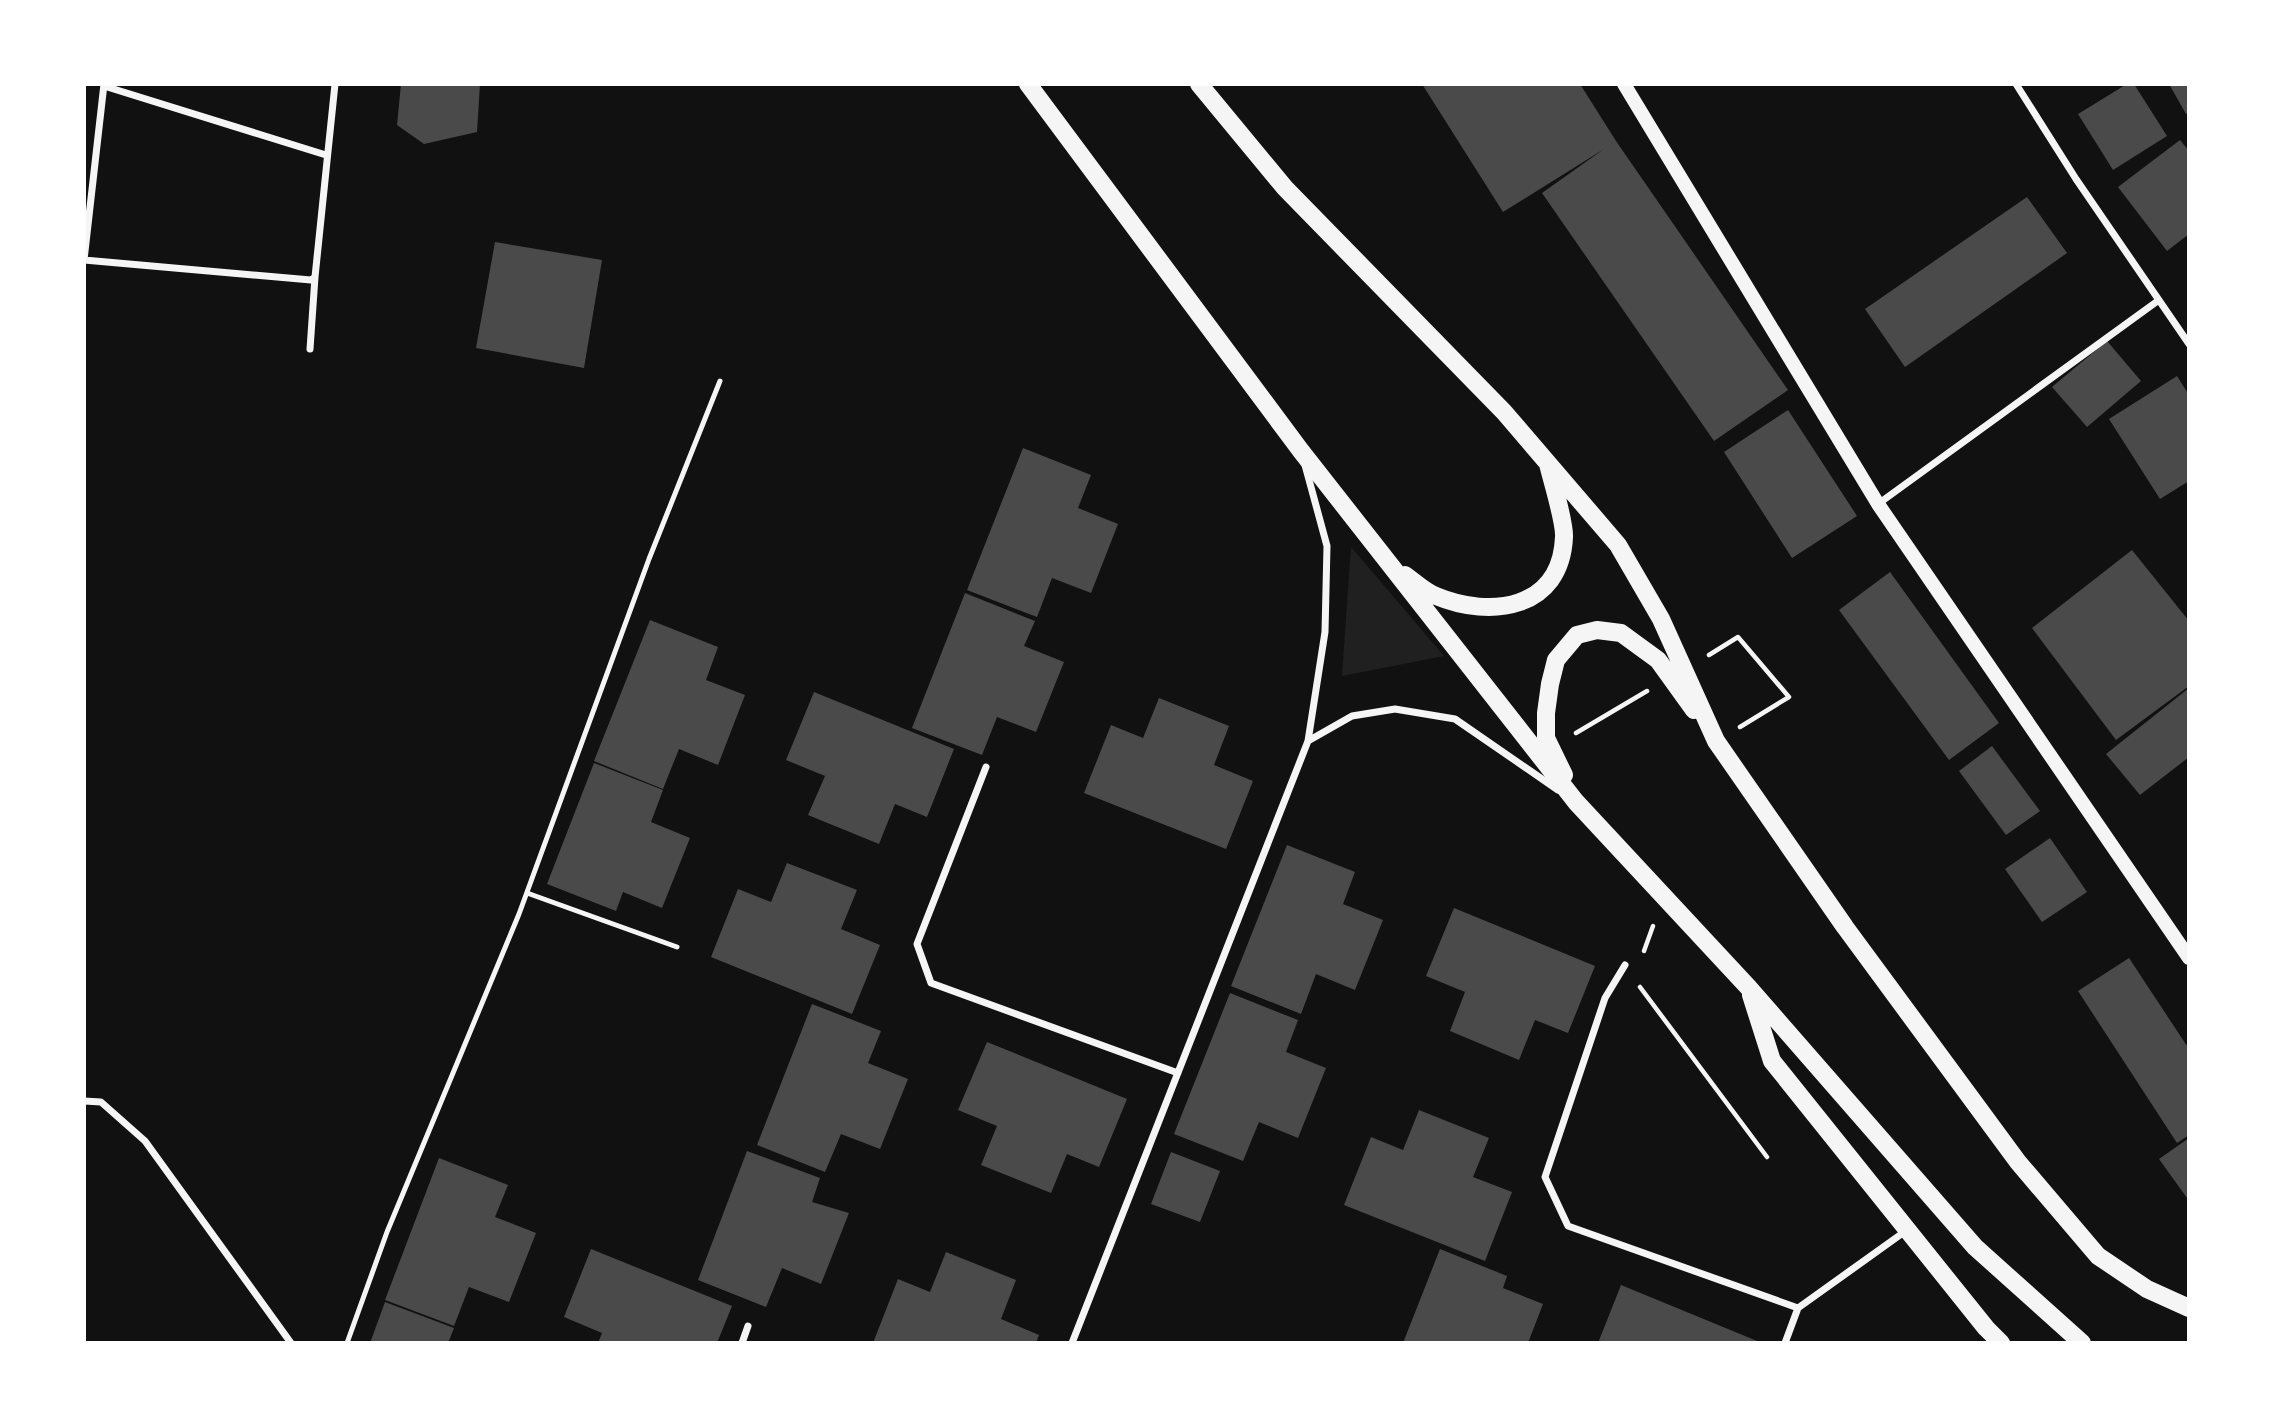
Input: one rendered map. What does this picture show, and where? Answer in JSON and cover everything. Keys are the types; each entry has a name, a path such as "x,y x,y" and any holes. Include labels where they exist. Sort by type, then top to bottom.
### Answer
{"main road":[{"path":"1028,84 1301,451 1576,802 1749,988 1975,1247 2082,1343"},
{"path":"1199,84 1285,188 1504,412 1618,545 1661,619 1716,741"},
{"path":"1624,84 1878,504 2189,958"},
{"path":"1385,560 1434,596 1472,606 1498,608 1532,598 1556,573 1564,536 1547,461"},
{"path":"1576,802 1546,738 1549,684 1556,660 1577,635 1597,630 1621,633 1658,660 1845,927 2018,1162 2098,1256 2147,1289 2189,1308"},
{"path":"1749,988 1772,1061 1986,1328 2001,1343"}],"street":[{"path":"310,349 335,84"},
{"path":"2016,84 2076,179 2189,344"},
{"path":"316,277 311,280 288,279 84,260 104,85 327,155"},
{"path":"1878,504 2159,300"},
{"path":"1072,1343 1308,741 1325,632 1327,546 1301,451"},
{"path":"1308,741 1352,716 1395,709 1455,719 1576,802"},
{"path":"986,767 917,944 931,984 1178,1073"},
{"path":"1625,965 1605,998 1545,1177 1568,1226 1798,1308"},
{"path":"84,1101 101,1102 145,1141 291,1343"},
{"path":"1785,1343 1798,1308 1907,1230"},
{"path":"742,1343 748,1326"}],"lane":[{"path":"347,1343 387,1232 527,893 649,559 720,381"},
{"path":"527,893 677,947"}],"path":[{"path":"1702,659 1738,637 1789,697 1716,741"},
{"path":"1572,736 1655,687"},
{"path":"1643,955 1664,895"},
{"path":"1634,978 1767,1157"}],"shaded area":[{"path":"1351,547 1444,656 1342,676"}],"building":[{"path":"401,84 480,84 477,132 424,144 397,125"},
{"path":"1422,84 1580,84 1616,141 1788,390 1714,441 1542,193 1604,149 1503,212"},
{"path":"2127,84 2134,84 2167,136 2113,170 2078,114"},
{"path":"2169,84 2189,84 2189,112 2186,114"},
{"path":"2180,140 2189,151 2189,234 2167,251 2118,187"},
{"path":"2027,197 2067,253 1905,367 1865,309"},
{"path":"495,242 602,260 584,368 476,348"},
{"path":"2107,341 2141,381 2087,427 2052,387"},
{"path":"2177,376 2189,395 2189,481 2160,499 2109,419"},
{"path":"1788,410 1857,516 1792,558 1724,452"},
{"path":"1023,448 1091,475 1078,508 1118,524 1091,593 1052,578 1037,617 967,590"},
{"path":"2132,550 2189,621 2189,686 2116,740 2032,628"},
{"path":"1890,572 1999,723 1949,760 1839,610"},
{"path":"965,593 1035,621 1024,646 1064,662 1036,732 997,717 982,755 912,728"},
{"path":"650,620 718,647 706,680 745,695 718,765 679,749 663,789 594,761"},
{"path":"2189,688 2189,757 2140,795 2106,754"},
{"path":"814,692 954,749 927,817 895,804 879,844 808,815 825,776 786,760"},
{"path":"1159,698 1229,726 1214,765 1253,781 1226,849 1084,793 1111,725 1143,738"},
{"path":"1992,746 2040,811 2006,835 1959,771"},
{"path":"594,763 663,790 651,822 690,838 662,908 623,892 616,911 547,884"},
{"path":"2050,838 2087,892 2042,922 2005,869"},
{"path":"1287,845 1355,872 1343,904 1383,920 1355,990 1316,974 1301,1014 1231,986"},
{"path":"787,863 857,890 841,929 880,945 852,1014 711,957 738,889 771,902"},
{"path":"1454,908 1595,966 1568,1033 1535,1020 1519,1060 1450,1031 1465,992 1426,976"},
{"path":"2129,958 2189,1049 2189,1135 2177,1143 2078,991"},
{"path":"1230,993 1298,1020 1286,1052 1326,1068 1298,1138 1259,1122 1243,1161 1174,1134"},
{"path":"812,1004 881,1031 868,1063 908,1079 880,1149 841,1134 825,1172 757,1145"},
{"path":"987,1042 1127,1099 1099,1167 1067,1154 1051,1193 981,1165 997,1126 958,1110"},
{"path":"1419,1110 1489,1138 1473,1177 1512,1192 1485,1261 1344,1205 1371,1137 1403,1150"},
{"path":"2189,1138 2189,1196 2187,1198 2159,1159"},
{"path":"747,1151 820,1178 812,1202 849,1213 821,1284 782,1268 766,1307 698,1280"},
{"path":"1171,1152 1220,1171 1200,1222 1151,1204"},
{"path":"439,1158 508,1185 495,1217 536,1233 509,1302 469,1287 454,1326 385,1300"},
{"path":"591,1249 732,1306 717,1343 598,1343 602,1333 564,1317"},
{"path":"1440,1249 1507,1276 1503,1288 1543,1304 1528,1343 1403,1343"},
{"path":"946,1252 1016,1280 1001,1319 1039,1335 1036,1343 873,1343 898,1279 930,1292"},
{"path":"1621,1285 1762,1343 1598,1343"},
{"path":"385,1302 454,1328 448,1343 370,1343"}]}
